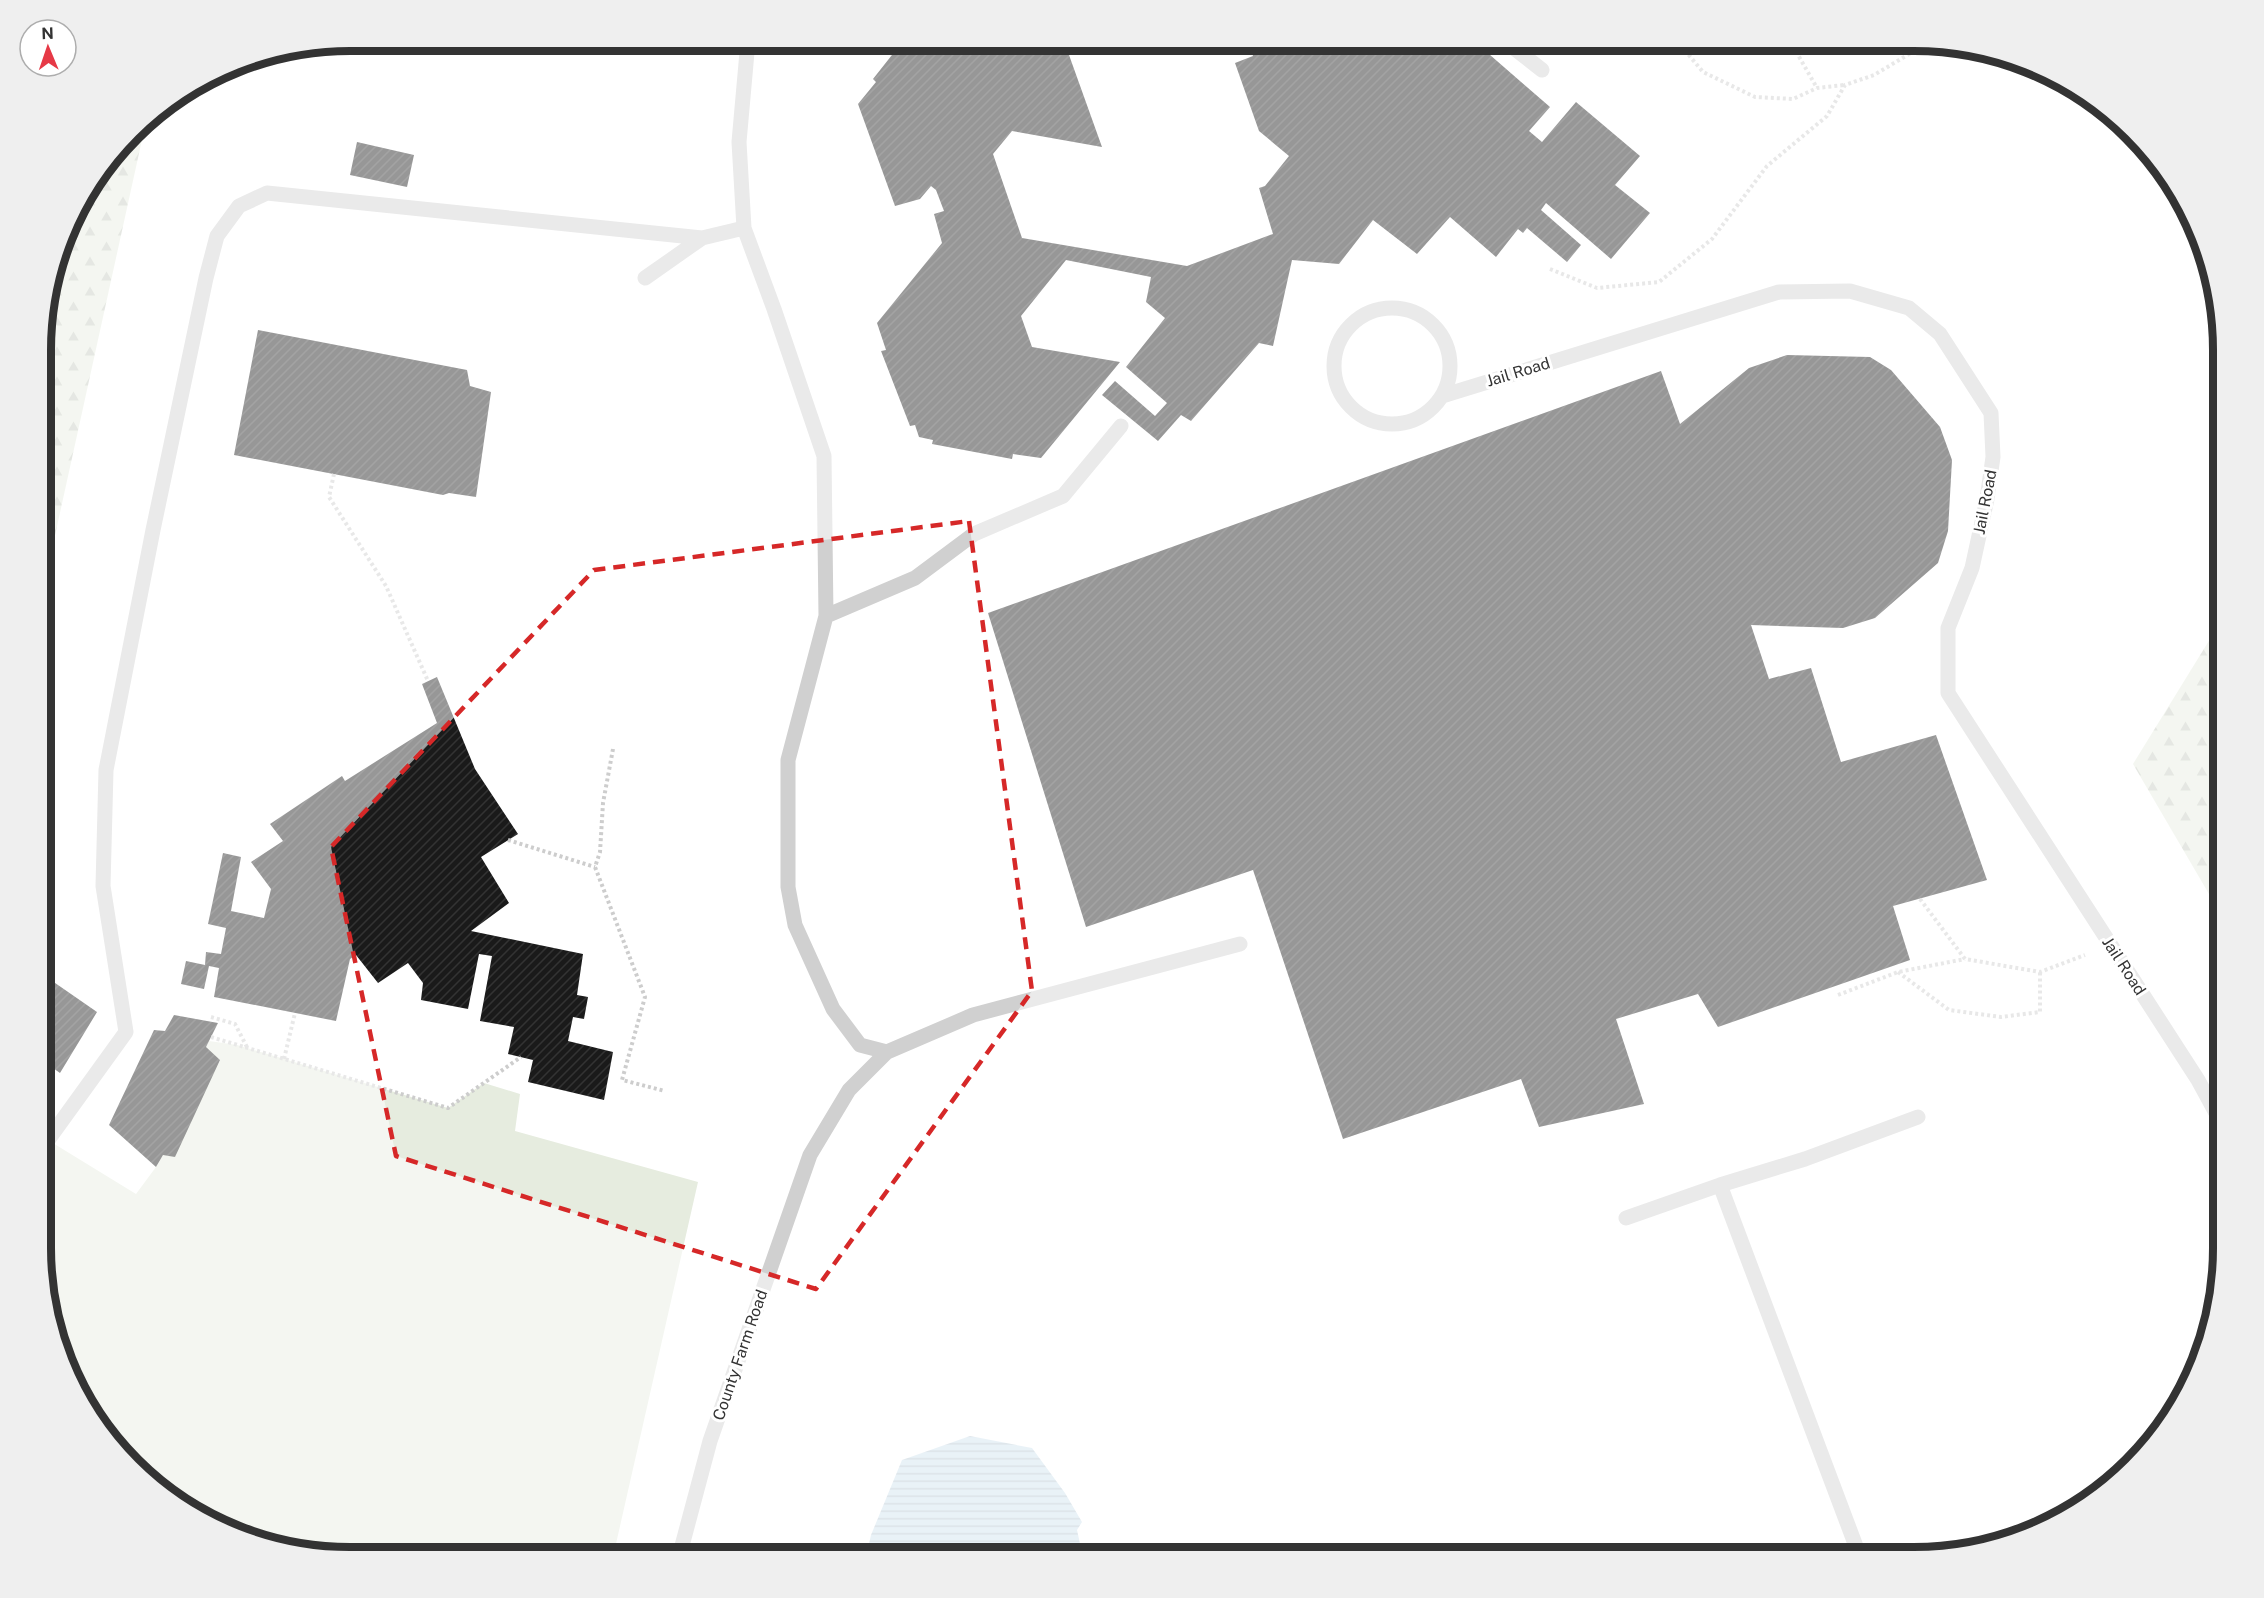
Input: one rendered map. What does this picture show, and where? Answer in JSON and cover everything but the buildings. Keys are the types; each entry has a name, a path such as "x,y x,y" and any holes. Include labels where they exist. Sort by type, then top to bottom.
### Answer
{"lane":[{"path":"747,51 739,142 744,228 824,456 826,616 788,760 788,887 795,925 833,1008 860,1045 887,1052 973,1015 1240,944"},
{"path":"1518,51 1542,70"},
{"path":"51,1136 126,1032 103,886 106,770 155,518 206,278 217,236 239,206 267,193 702,238 744,228"},
{"path":"645,278 702,238"},
{"name":"Jail Road","path":"1442,396 1450,377 1450,358 1445,339 1433,323 1416,313 1397,308 1377,310 1359,318 1345,331 1336,349 1334,369 1338,388 1348,404 1362,415 1379,423 1397,424 1415,419 1430,410 1442,396 1779,292 1850,291 1909,308 1940,334 1991,413 1993,457 1987,499 1972,568 1948,628 1948,693 2198,1080 2213,1108"},
{"path":"826,616 915,578 974,534 1063,496 1120,426"},
{"name":"County Farm Road","path":"682,1547 710,1441 810,1155 849,1090 887,1052"},
{"path":"1626,1218 1720,1185 1805,1159 1918,1117"},
{"path":"1720,1185 1856,1547"}],"path":[{"path":"1685,51 1703,72 1755,97 1792,99 1817,88 1845,85 1874,75 1914,51"},
{"path":"1796,51 1817,88"},
{"path":"1550,269 1597,288 1659,282 1712,238 1767,166 1827,116 1845,85"},
{"path":"334,474 329,497 386,586 428,681"},
{"path":"613,749 603,803 600,852 595,867 645,997 622,1080 665,1091"},
{"path":"507,840 595,867"},
{"path":"1920,899 1965,959"},
{"path":"1838,995 1898,972 1965,959 2040,972 2111,946"},
{"path":"1898,972 1949,1010 2001,1017 2040,1012 2040,972"},
{"path":"284,1059 295,1013"},
{"path":"211,1017 235,1024 248,1049"},
{"path":"211,1037 448,1108 521,1057"}],"highlighted area":[{"path":"969,521 1032,991 816,1289 396,1156 331,847 594,570"}],"green space":[{"path":"143,135 51,554 51,350 54,311 61,273 82,218 101,184 125,153"},
{"path":"2213,634 2213,901 2133,764"},
{"path":"209,1041 237,1045 448,1108 484,1083 520,1094 515,1131 698,1182 615,1547 350,1547 292,1541 254,1531 201,1507 153,1473 125,1445 91,1397 74,1362 61,1325 52,1267 51,1142 136,1194 156,1167 220,1061 206,1047"}],"water":[{"path":"970,1436 1032,1448 1065,1493 1082,1522 1077,1530 1081,1547 868,1547 902,1460"}]}
